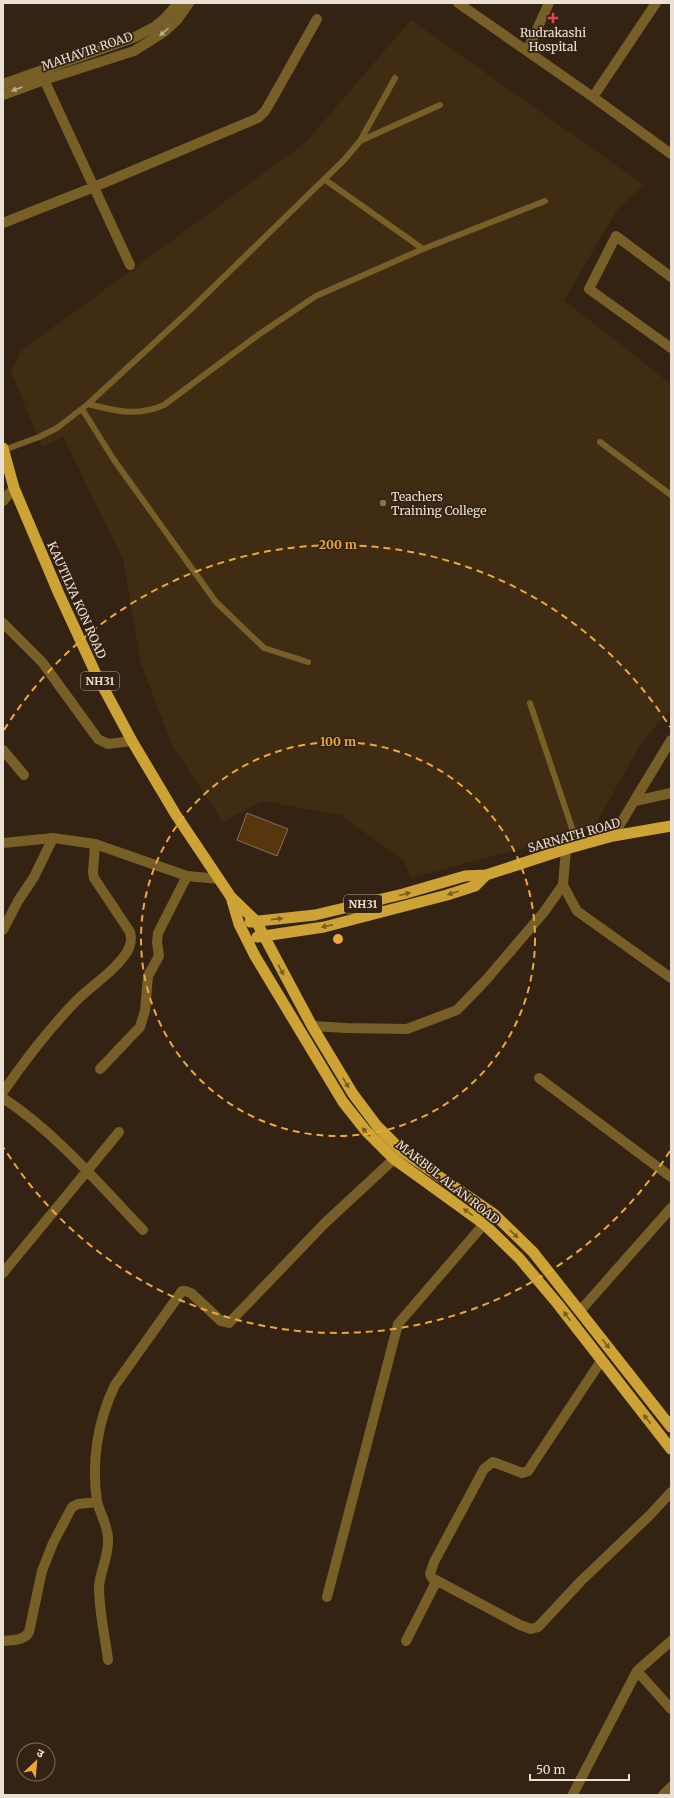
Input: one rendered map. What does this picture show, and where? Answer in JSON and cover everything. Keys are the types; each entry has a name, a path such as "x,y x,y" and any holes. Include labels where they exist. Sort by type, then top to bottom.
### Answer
{"highway":[{"name":"KAUTILYA KON ROAD","path":"3,449 14,488 59,594 95,672 132,741 176,815 231,897 256,921 263,936"},
{"name":"SARNATH ROAD","path":"239,924 315,915 403,894 465,876 486,875 566,849 613,836 671,826"},
{"name":"SARNATH ROAD","path":"245,938 324,927 447,895 475,886 486,875"},
{"name":"KAUTILYA KON ROAD","path":"231,897 245,938"},
{"name":"MAKBUL ALAN ROAD","path":"263,936 312,1026 353,1094 377,1126 402,1151 494,1214 533,1252 671,1427"},
{"name":"MAKBUL ALAN ROAD","path":"245,938 343,1102 366,1132 394,1159 484,1224 519,1258 557,1303 671,1449"}],"street":[{"path":"3,84 42,75 103,48 132,38 154,27 165,18 178,3"},
{"name":"MAHAVIR ROAD","path":"3,95 42,75 134,51 164,32 177,20 189,3"},
{"path":"458,3 593,97 671,154"},
{"path":"527,51 549,3"},
{"path":"593,97 656,3"},
{"path":"3,223 94,187 258,118 271,102 317,19"},
{"path":"103,48 107,59"},
{"path":"42,75 130,265"},
{"path":"671,277 616,236 589,289 671,348"},
{"path":"3,501 14,488"},
{"path":"3,623 42,662 98,739 108,744 132,741"},
{"path":"613,836 671,740"},
{"path":"3,750 24,775"},
{"path":"635,801 671,793"},
{"path":"3,844 52,838 95,844 187,876 219,879"},
{"path":"3,930 18,901 34,877 52,838"},
{"path":"3,1092 19,1068 55,1023 77,1000 121,960 132,940 130,932 94,878 95,844"},
{"path":"312,1026 407,1029 457,1010 486,980 544,912 562,885 566,849"},
{"path":"100,1069 134,1034 142,1022 145,1011 148,976 159,956 157,938 187,876"},
{"path":"562,885 577,911 671,978"},
{"path":"539,1078 671,1177"},
{"path":"3,1098 24,1112 40,1126 143,1230"},
{"path":"3,1273 119,1132"},
{"path":"108,1660 100,1587 107,1552 108,1536 98,1502 95,1474 100,1423 107,1401 115,1385 182,1291 188,1291 221,1321 229,1323 325,1223 394,1159"},
{"path":"580,1311 671,1208"},
{"path":"327,1597 398,1324 484,1224"},
{"path":"601,1361 528,1471 522,1473 493,1462 484,1469 434,1562 430,1574 436,1582 520,1625 534,1629 538,1627 581,1581 650,1515 671,1492"},
{"path":"3,1641 22,1639 29,1632 42,1571 53,1543 72,1507 78,1504 98,1502"},
{"path":"406,1641 436,1582"},
{"path":"573,1794 637,1671 671,1641"},
{"path":"637,1671 671,1709"},
{"path":"664,1795 671,1788"}],"lane":[{"path":"3,449 39,437 57,428 88,404 190,310 345,159 360,141 395,78"},
{"path":"360,141 440,105"},
{"path":"324,179 423,250"},
{"path":"88,404 116,411 134,412 150,410 164,405 258,335 316,296 423,250 545,202"},
{"path":"82,409 114,460 216,602 264,648 308,662"},
{"path":"600,442 671,495"},
{"path":"530,703 578,846"}],"shaded area":[{"name":"Teachers Training College","path":"411,20 644,185 617,210 564,300 671,384 671,708 640,745 593,829 411,878 404,861 341,815 263,801 223,822 172,745 141,664 123,559 63,437 42,447 11,372 21,351 306,142"}],"building":[{"path":"247,813 288,829 277,856 237,840"}],"place":[{"name":"Rudrakashi Hospital","path":"553,18"},
{"name":"Teachers Training College","path":"383,503"}]}
